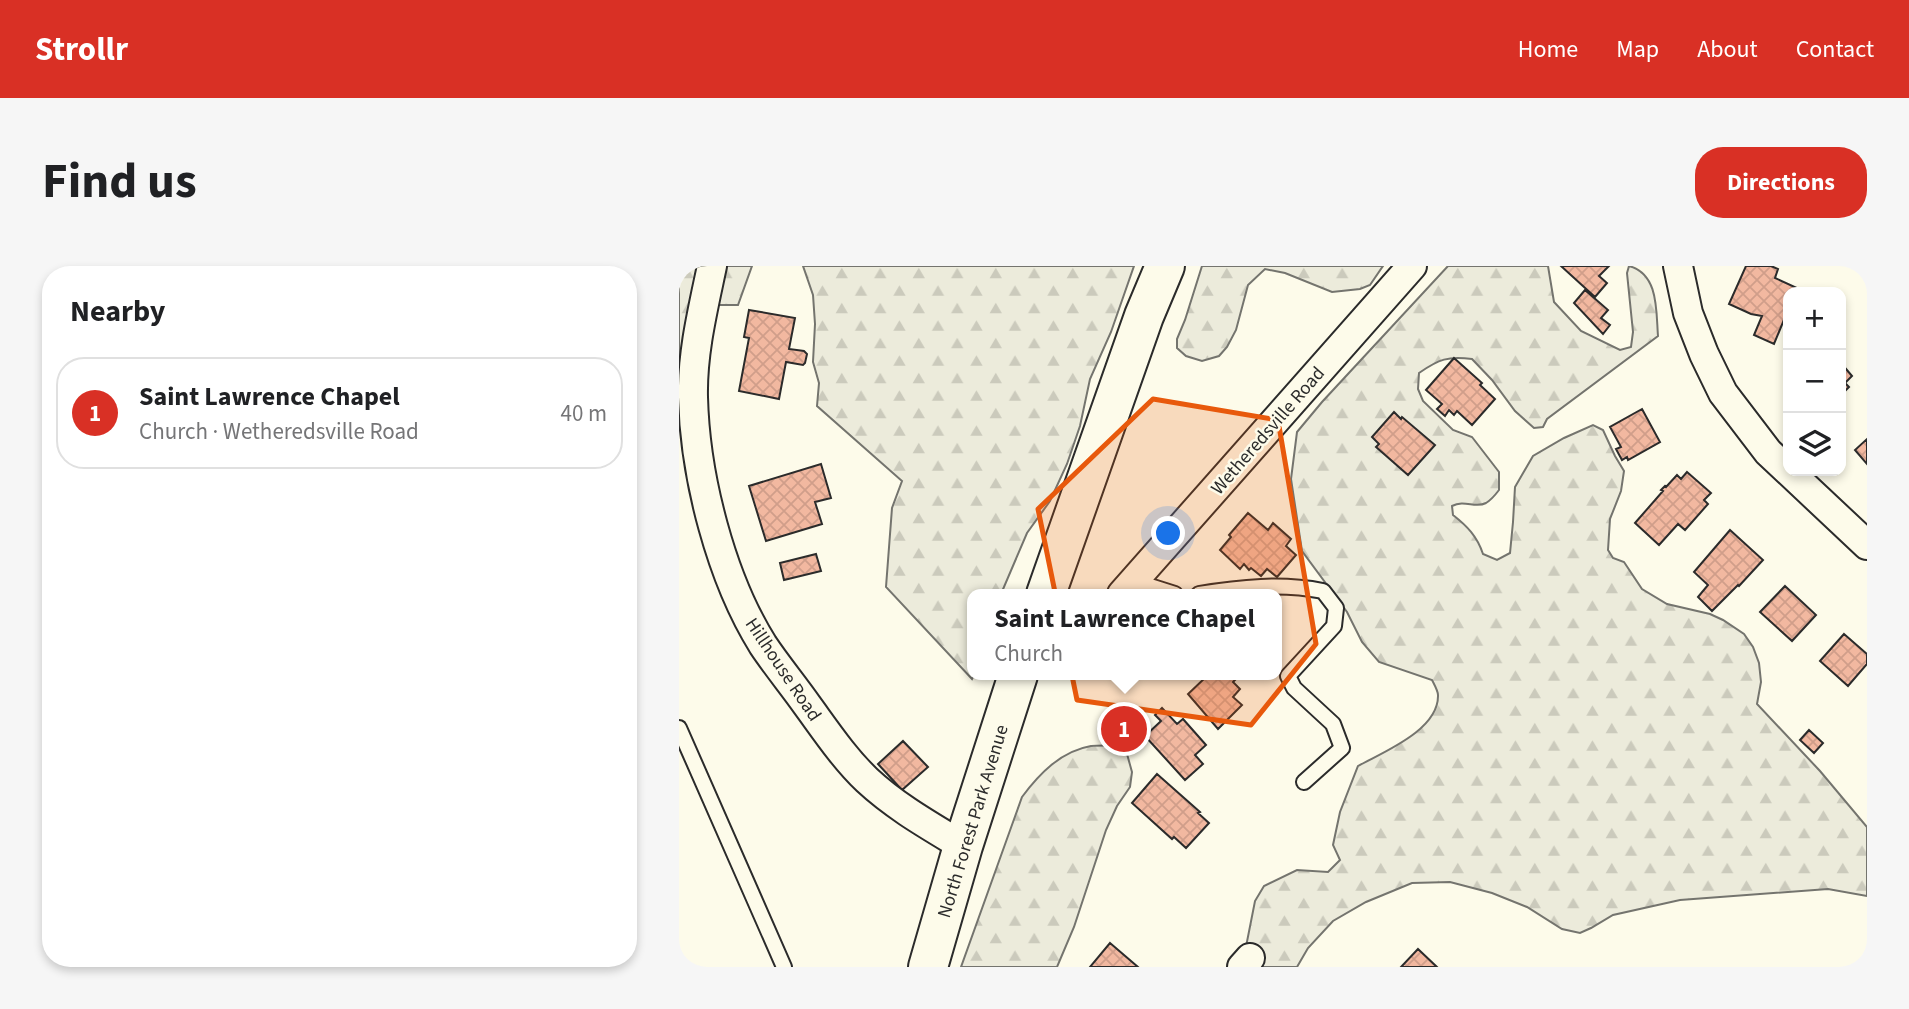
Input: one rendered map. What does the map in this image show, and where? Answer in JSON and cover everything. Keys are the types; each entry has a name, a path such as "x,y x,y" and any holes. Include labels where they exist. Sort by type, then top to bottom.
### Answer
{"main road":[{"path":"1144,316 1156,266"},
{"path":"1048,589 1144,316 1165,266"},
{"name":"North Forest Park Avenue","path":"927,967 1017,680"}],"street":[{"name":"Hillhouse Road","path":"712,266 702,308 687,441 706,496 719,547 745,612 764,646 838,747 867,780 911,815 963,846"},
{"name":"Wetheredsville Road","path":"1128,588 1412,266"},
{"path":"1678,266 1688,313 1704,355 1723,393 1768,452 1867,545"}],"lane":[{"path":"1244,589 1297,586 1323,591 1336,608 1334,626 1288,676 1294,688 1333,724 1342,748 1304,782"},
{"path":"679,727 784,967"}],"highlighted area":[{"path":"1153,399 1278,420 1316,644 1251,725 1077,700 1038,509"}],"green space":[{"path":"679,266 704,266 688,357 679,358"},
{"path":"718,266 752,266 738,305 711,305"},
{"path":"803,266 1134,266 1111,332 1090,379 1080,426 1067,464 1050,501 1027,533 1003,589 967,589 967,674 886,587 892,508 902,481 817,406 819,383 813,362 813,295"},
{"path":"1202,266 1383,266 1370,285 1360,289 1332,292 1285,273 1265,269 1248,285 1236,330 1227,347 1219,356 1202,361 1186,356 1177,348 1177,339"},
{"path":"1448,266 1548,266 1554,302 1581,331 1620,350 1631,347 1633,332 1627,273 1629,266 1646,277 1654,295 1658,336 1547,419 1543,427 1534,428 1515,411 1472,359 1444,360 1419,373 1418,389 1423,401 1453,430 1472,437 1499,472 1499,490 1492,499 1482,505 1461,503 1452,506 1453,515 1471,532 1483,554 1497,560 1510,553 1515,487 1533,456 1593,425 1603,430 1624,471 1621,491 1610,519 1608,550 1613,558 1624,562 1642,589 1667,604 1710,614 1744,634 1759,663 1761,682 1757,704 1820,771 1867,827 1867,896 1828,889 1680,900 1613,915 1580,933 1562,929 1527,907 1492,893 1450,882 1412,883 1366,902 1333,921 1308,948 1297,967 1242,967 1255,901 1264,886 1297,870 1328,872 1340,860 1333,845 1340,812 1358,766 1408,738 1420,729 1436,708 1438,693 1432,680 1379,662 1362,642 1347,612 1302,551 1291,479 1297,432"},
{"path":"1119,745 1127,754 1132,772 1130,787 1106,830 1074,927 1057,967 961,967 1022,797 1043,772 1060,758 1091,746"}],"building":[{"path":"1561,266 1609,266 1599,276 1607,283 1595,297"},
{"path":"1746,266 1771,266 1778,269 1775,278 1795,287 1783,287 1783,322 1774,344 1754,335 1762,316 1729,304"},
{"path":"1585,290 1608,310 1601,318 1610,325 1603,334 1574,303"},
{"path":"749,310 795,318 789,349 807,354 803,365 786,362 779,399 739,391 749,338 744,337"},
{"path":"1454,358 1482,383 1480,385 1495,399 1472,425 1457,411 1454,415 1449,410 1445,416 1437,409 1442,404 1426,390"},
{"path":"1846,369 1852,376 1846,382"},
{"path":"1642,409 1660,442 1628,460 1627,457 1622,460 1616,449 1621,447 1610,427"},
{"path":"1394,412 1435,445 1408,475 1376,447 1379,444 1372,437"},
{"path":"1867,439 1867,464 1855,450"},
{"path":"821,464 831,498 815,502 822,524 766,541 749,486"},
{"path":"1687,472 1711,493 1704,500 1708,504 1685,530 1678,524 1659,545 1635,523 1665,486 1677,475 1681,479"},
{"path":"1248,513 1268,530 1273,523 1291,539 1286,546 1296,555 1277,577 1267,569 1261,576 1244,564 1240,569 1220,550"},
{"path":"1730,530 1763,560 1712,611 1698,597 1708,585 1694,572"},
{"path":"816,554 821,571 784,580 780,563"},
{"path":"1785,586 1816,615 1792,641 1760,612"},
{"path":"1844,634 1867,654 1867,664 1848,686 1820,661"},
{"path":"1203,680 1235,680 1233,682 1240,689 1233,697 1242,705 1218,729 1188,694"},
{"path":"1162,708 1177,724 1183,719 1206,745 1195,755 1203,764 1185,780 1145,736 1161,721 1155,715"},
{"path":"1809,730 1823,743 1814,753 1800,740"},
{"path":"903,741 928,767 902,790 878,764"},
{"path":"1157,774 1209,823 1186,848 1132,803"},
{"path":"1110,943 1138,967 1090,967"},
{"path":"1418,949 1437,967 1401,967"}],"place":[{"name":"Saint Lawrence Chapel","path":"1124,729"}]}
